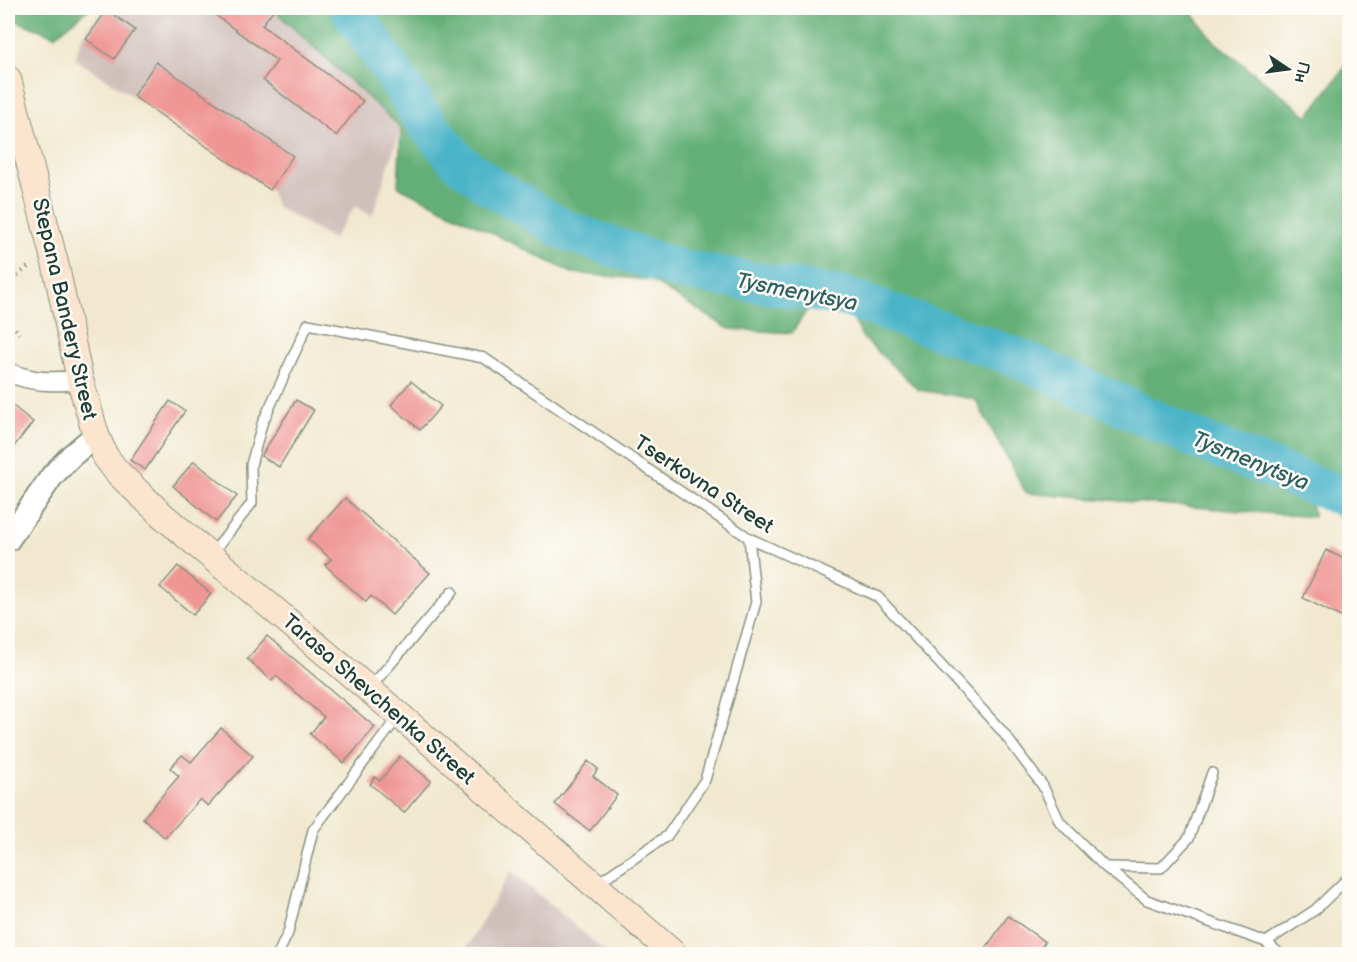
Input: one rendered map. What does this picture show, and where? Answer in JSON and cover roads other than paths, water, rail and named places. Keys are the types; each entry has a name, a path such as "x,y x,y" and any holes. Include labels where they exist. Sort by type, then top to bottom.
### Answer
{"main road":[{"name":"Stepana Bandery Street","path":"8,79 56,267 80,380 96,435"},
{"name":"Tarasa Shevchenka Street","path":"96,435 105,456 132,488 369,689 674,954"}],"street":[{"path":"8,372 24,379 47,382 80,380"},
{"path":"8,540 52,476 96,435"}],"lane":[{"name":"Tserkovna Street","path":"211,555 252,502 251,465 262,424 308,324 484,358 749,538 878,597 1002,731 1043,786 1060,822 1105,867 1147,900 1266,942 1280,954"},
{"path":"594,885 667,836 705,780 756,602 749,538"},
{"path":"369,689 452,592"},
{"path":"278,954 288,933 313,830 399,715"},
{"path":"1105,867 1161,868 1189,838 1212,773"},
{"path":"1266,942 1315,910 1350,876"}],"waterway":[{"name":"Tysmenytsya","path":"350,8 428,125 458,161 491,186 565,230 678,269 846,297 1014,356 1206,443 1350,501"}]}
